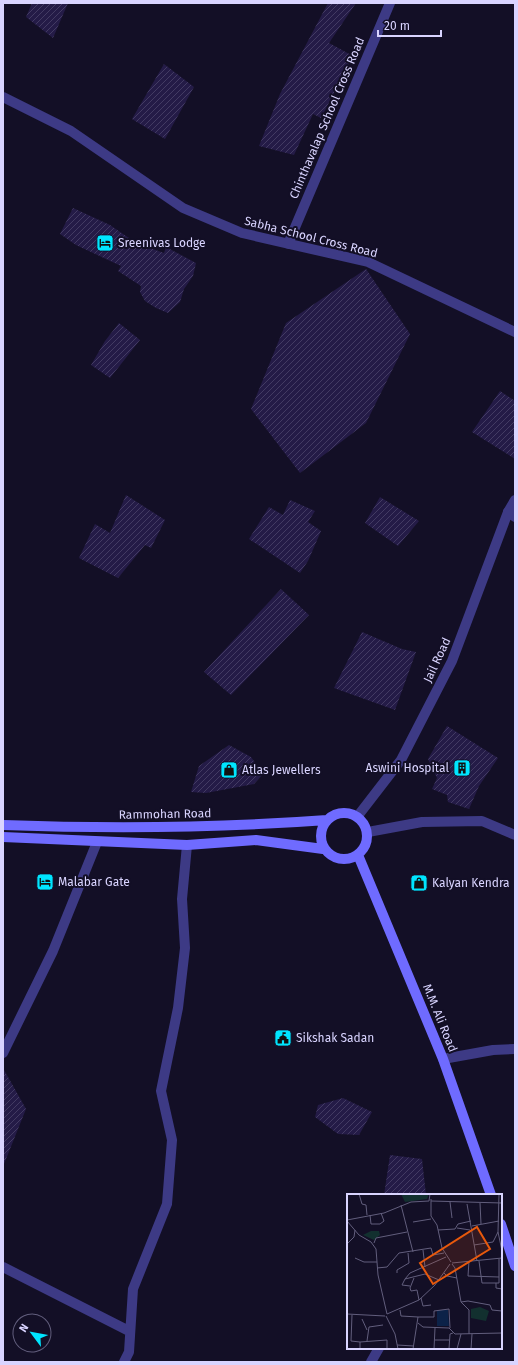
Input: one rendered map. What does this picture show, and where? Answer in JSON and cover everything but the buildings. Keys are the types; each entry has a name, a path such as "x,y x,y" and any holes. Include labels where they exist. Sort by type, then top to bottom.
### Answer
{"main road":[{"path":"3,837 187,845 256,840 323,849 332,857 344,860 358,854 365,846 368,832 363,823 357,817 347,813 336,814 327,820 320,834 323,849"},
{"name":"Rammohan Road","path":"3,825 102,829 251,825 327,820"},
{"name":"M.M. Ali Road","path":"358,854 443,1059 491,1194"},
{"path":"502,1227 515,1266"}],"street":[{"name":"Chinthavalap School Cross Road","path":"288,244 390,3"},
{"name":"Sabha School Cross Road","path":"3,97 71,131 183,208 242,233 368,262 515,332"},
{"name":"Jail Road","path":"357,817 401,760 452,661 512,514 515,500"},
{"path":"368,832 422,822 482,821 515,835"},
{"path":"3,1053 53,951 98,842"},
{"path":"124,1362 128,1352 133,1289 167,1204 172,1140 161,1091 178,1008 184,948 182,899 187,845"},
{"path":"443,1059 493,1050 515,1049"},
{"path":"3,1267 129,1330"},
{"path":"371,1362 378,1349"}],"place":[{"name":"Sreenivas Lodge","path":"105,243"},
{"name":"Aswini Hospital","path":"462,768"},
{"name":"Atlas Jewellers","path":"229,770"},
{"name":"Malabar Gate","path":"45,882"},
{"name":"Kalyan Kendra","path":"419,883"},
{"name":"Sikshak Sadan","path":"283,1038"}]}
